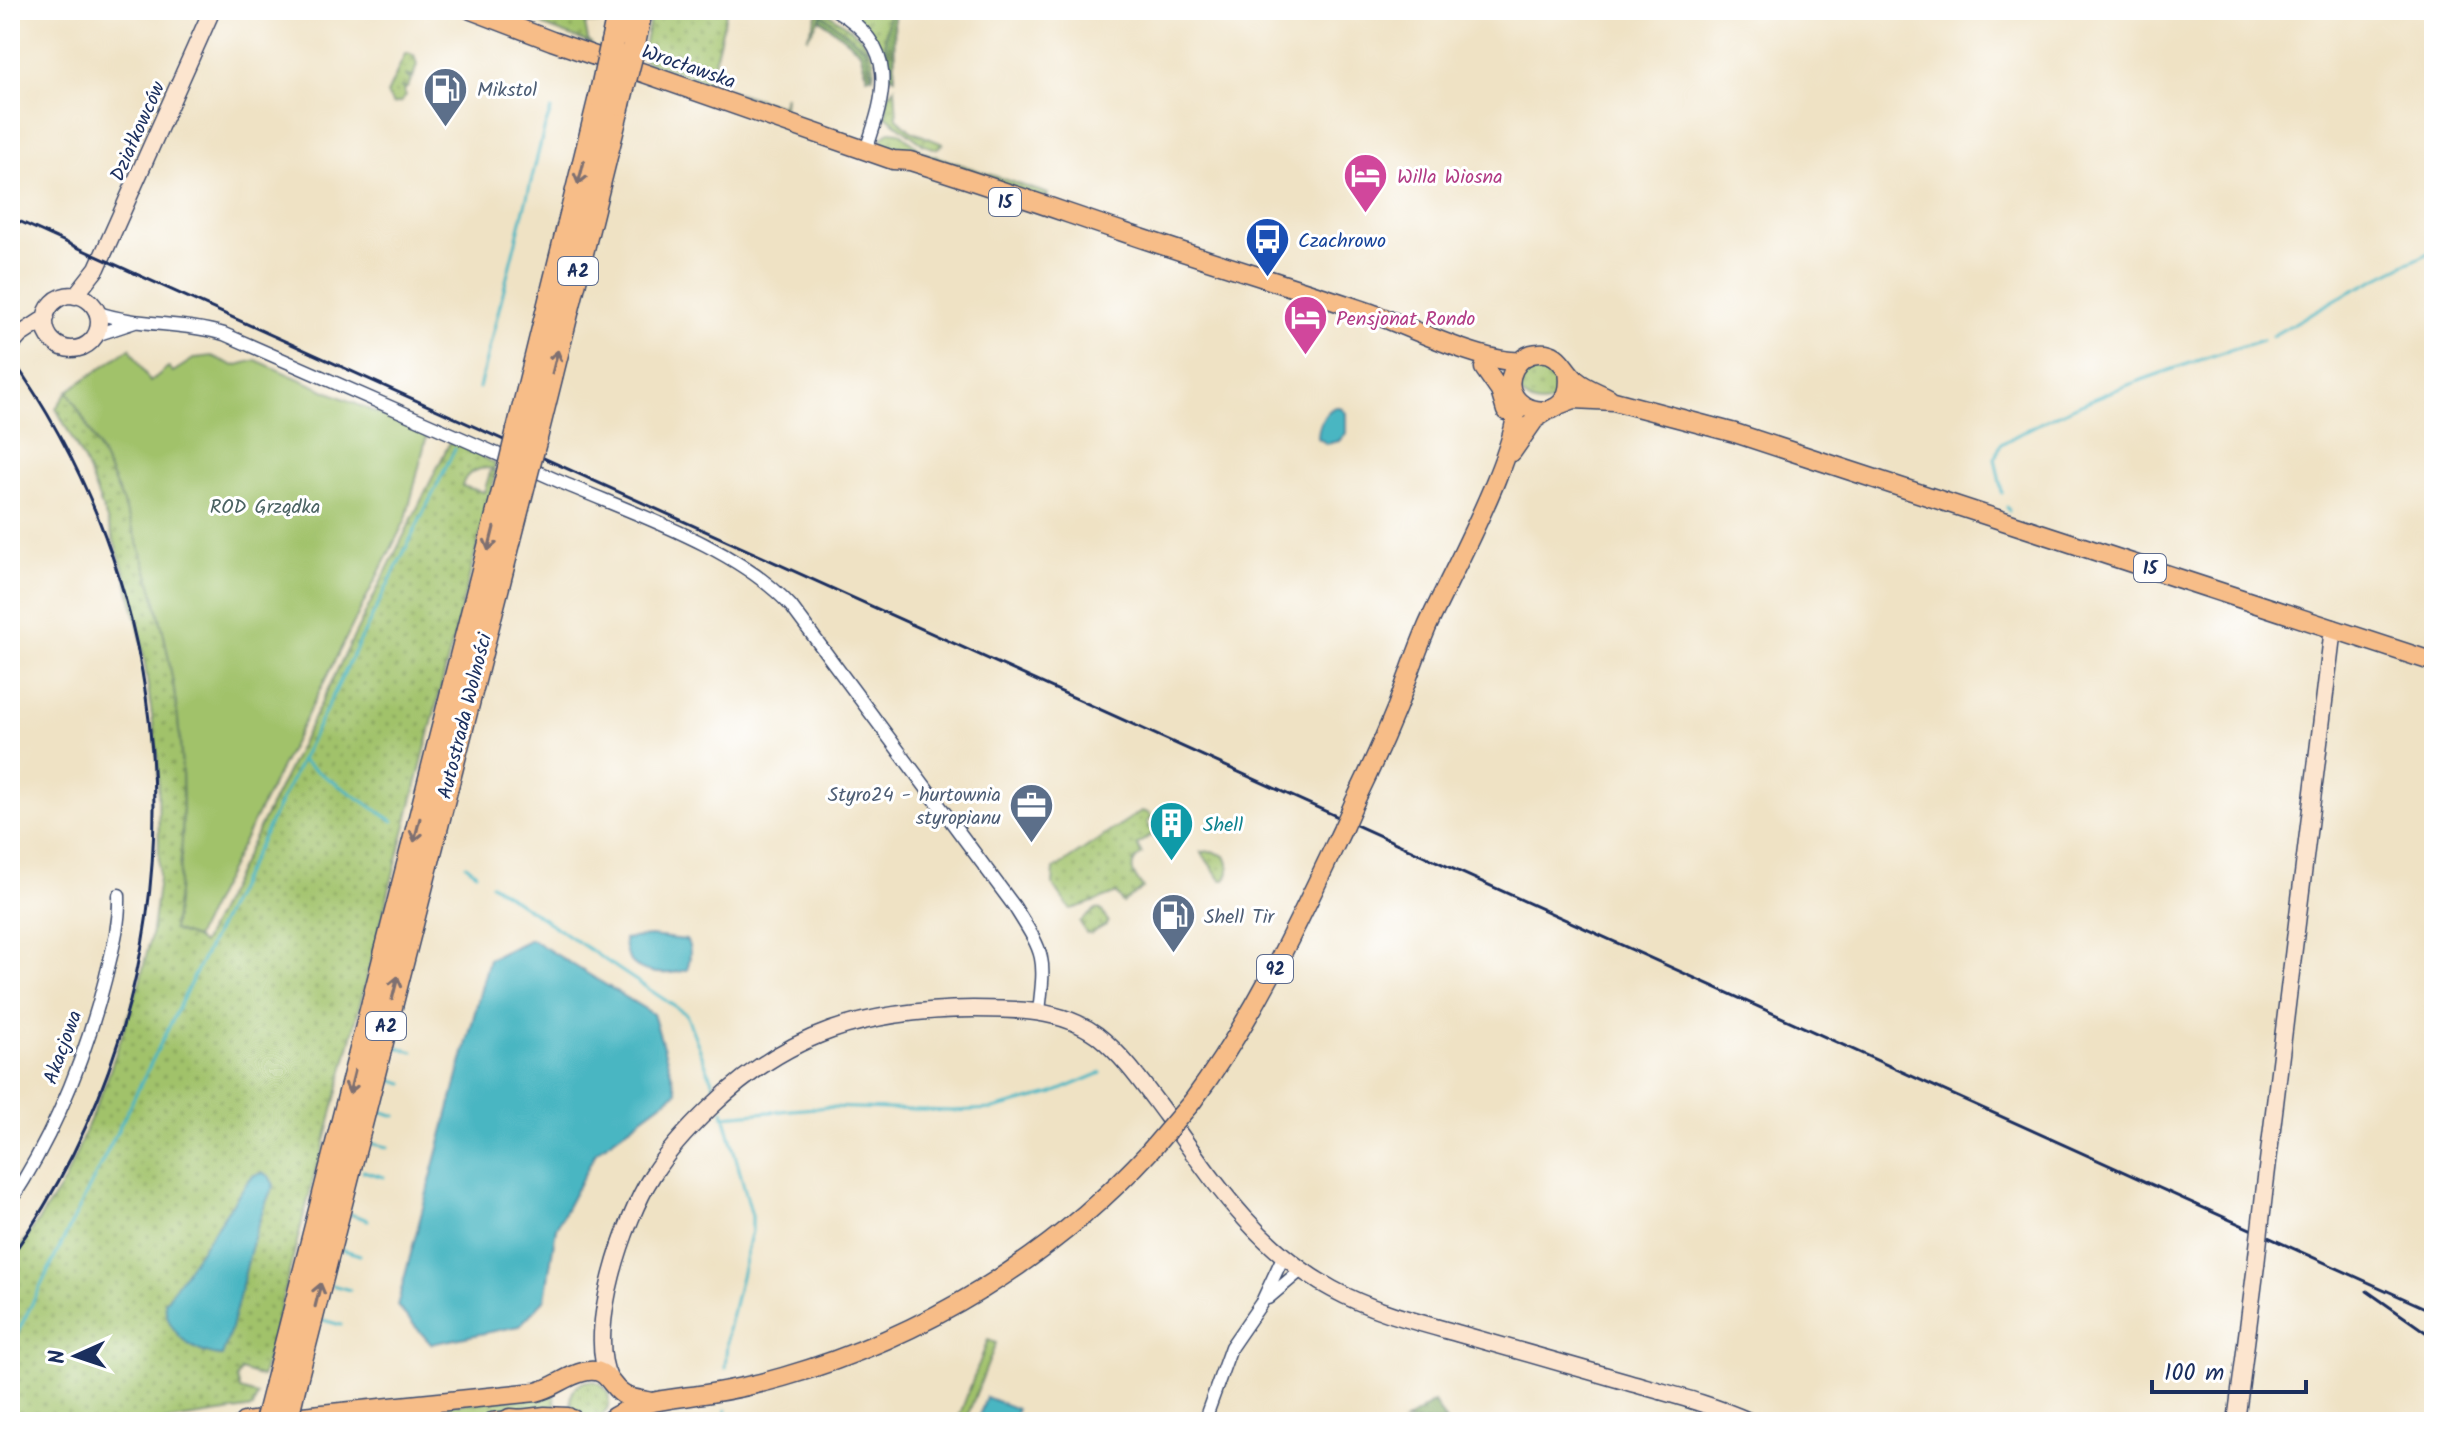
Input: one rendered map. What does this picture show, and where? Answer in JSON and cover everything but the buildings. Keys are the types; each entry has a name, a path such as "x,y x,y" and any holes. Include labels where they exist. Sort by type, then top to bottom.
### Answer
{"highway":[{"name":"Autostrada Wolności","path":"619,10 622,45"},
{"name":"Autostrada Wolności","path":"266,1422 286,1381 527,434 622,45 641,10"},
{"name":"Autostrada Wolności","path":"286,1381 286,1422"},
{"path":"501,1421 536,1422"}],"main road":[{"name":"Wrocławska","path":"471,10 866,150 893,160 908,170 953,186 1044,214 1122,232 1356,308 1462,349 1507,361 1520,361"},
{"name":"Wrocławska","path":"1462,349 1484,368 1506,379 1513,391"},
{"name":"15","path":"1520,361 1531,354 1542,352 1553,355 1562,361 1579,383 1614,401"},
{"path":"1513,391 1512,374 1520,361"},
{"name":"92","path":"1484,368 1500,391 1507,411 1500,470"},
{"path":"1555,407 1568,393 1568,371"},
{"name":"15","path":"1513,391 1526,408 1538,412 1574,399 1614,401 1735,433 2434,662"},
{"name":"92","path":"609,1420 654,1402 739,1388 802,1372 869,1347 929,1319 977,1293 1033,1256 1097,1204 1151,1150 1192,1102 1255,1007 1343,828 1388,729 1426,630 1500,470 1518,413 1513,391"},
{"name":"92","path":"1500,470 1535,419 1555,407"},
{"name":"92","path":"577,1374 591,1370 626,1396 654,1402"},
{"path":"572,1421 562,1400 567,1383 577,1374"},
{"path":"244,1422 536,1392 577,1374"},
{"name":"92","path":"609,1420 617,1408 613,1384"},
{"path":"501,1421 553,1415 572,1421"}],"street":[{"name":"Działkowców","path":"87,303 97,268 212,10"},
{"path":"836,10 861,28 873,46 882,70 883,100 866,150"},
{"path":"135,322 96,335 83,347 74,349 57,345 51,339 46,318 51,305 58,299 87,303 135,322 189,325 224,334 677,533 741,564 765,580 791,606 1014,906 1039,945 1044,960 1039,1011"},
{"path":"87,303 98,327 96,335"},
{"path":"12,344 46,318"},
{"path":"12,344 51,339"},
{"path":"2236,1422 2333,628"},
{"name":"Akacjowa","path":"10,1202 66,1097 93,1026 120,922 119,895"},
{"path":"613,1384 604,1364 602,1334 626,1225 660,1162 702,1115 777,1053 816,1035 876,1017 929,1010 1039,1011 1095,1034 1124,1060 1245,1221 1301,1270 1352,1299 1393,1315 1688,1399 1751,1422"},
{"path":"1204,1422 1231,1347 1262,1302 1283,1257"},
{"path":"1262,1302 1301,1270"},
{"path":"577,1374 591,1359 595,1340 602,1334"}],"green space":[{"path":"526,10 602,10 600,23 585,24 588,40 592,44 544,26"},
{"path":"652,10 727,10 709,83 644,61 646,53 643,51"},
{"path":"846,10 889,10 884,61 870,32"},
{"path":"889,10 894,10 895,78 887,74 885,39"},
{"path":"819,11 842,23 866,45 874,64 873,75 865,48 822,15 807,38"},
{"path":"822,14 865,48 873,75 867,77 860,51 820,19"},
{"path":"408,53 414,56 417,64 413,78 405,75 411,80 407,88 400,87 405,89 406,95 401,102 393,104 387,94"},
{"path":"895,87 897,118 911,131 943,144 936,149 924,145 886,116 888,96"},
{"path":"728,90 781,106 785,96 784,107 781,108"},
{"path":"890,131 899,132 923,152 1048,194 1047,199 887,148 881,139"},
{"name":"ROD Grządka","path":"130,348 150,382 168,367 173,372 195,358 212,356 234,366 256,360 427,435 406,519 195,938 173,930 181,860 183,789 178,720 167,651 151,584 129,518 101,453 68,391"},
{"path":"1541,360 1556,367 1563,382 1556,397 1541,404 1526,397 1519,382 1526,367"},
{"path":"68,391 101,453 129,518 151,584 167,651 178,720 183,789 181,860 173,930 202,944 450,442 495,464 494,469 484,468 470,473 462,486 484,492 491,470 496,472 262,1377 241,1370 237,1378 240,1390 257,1395 253,1408 159,1422 10,1422 10,1263 64,1182 106,1082 140,981 152,931 159,878 158,758 141,637 107,520 85,463 56,408"},
{"path":"1141,811 1149,813 1152,818 1147,822 1155,835 1162,831 1166,836 1158,842 1152,834 1137,845 1142,854 1134,862 1133,870 1143,888 1123,903 1116,893 1070,909 1053,885 1054,869"},
{"path":"1212,851 1225,856 1229,871 1225,880 1221,880 1201,852"},
{"path":"1096,909 1101,910 1108,921 1090,934 1086,933 1080,922"},
{"path":"988,1340 996,1343 965,1422 957,1422"},
{"path":"590,1381 604,1386 609,1400 604,1414 590,1419 576,1414 571,1400 576,1386"},
{"path":"554,1394 556,1412 447,1422 279,1422"},
{"path":"1434,1402 1446,1422 1404,1422"}],"water":[{"path":"1335,407 1346,413 1346,433 1339,441 1327,444 1318,438 1319,429 1325,416"},
{"path":"650,936 686,940 690,954 687,970 655,973 645,971 630,960 624,939"},
{"path":"531,939 653,1014 677,1092 596,1152 556,1228 545,1299 519,1326 431,1344 397,1306 489,959"},
{"path":"263,1173 274,1185 257,1226 222,1356 201,1351 176,1332 170,1323 165,1302 248,1181 254,1175"},
{"path":"986,1397 1017,1409 1012,1422 978,1420"}],"waterway":[{"path":"479,388 551,110"},
{"path":"2272,336 2338,298 2434,250"},
{"path":"2002,493 1995,458 2001,444 2096,398 2262,340"},
{"path":"10,1348 455,449"},
{"path":"2007,507 2009,511"},
{"path":"303,762 393,821"},
{"path":"466,865 476,873"},
{"path":"491,884 686,1014 714,1086"},
{"path":"393,1046 413,1052"},
{"path":"724,1116 827,1107 952,1111 993,1109 1051,1094 1101,1073"},
{"path":"384,1078 404,1084"},
{"path":"377,1110 396,1116"},
{"path":"723,1111 752,1216 752,1231 728,1330 725,1368"},
{"path":"369,1143 388,1147"},
{"path":"363,1171 384,1177"},
{"path":"350,1214 368,1220"},
{"path":"341,1249 360,1255"},
{"path":"332,1285 350,1290"},
{"path":"323,1320 341,1325"},
{"path":"726,1410 726,1422"}],"railway":[{"path":"10,217 2434,1312"},
{"path":"10,356 73,461 118,573 145,689 154,807 145,926 118,1042 73,1153 10,1258"},
{"path":"2367,1291 2434,1338"}],"place":[{"name":"Mikstol","path":"446,128"},
{"name":"Willa Wiosna","path":"1366,215"},
{"name":"Czachrowo","path":"1267,279"},
{"name":"Pensjonat Rondo","path":"1305,357"},
{"name":"Styro24 - hurtownia styropianu","path":"1032,844"},
{"name":"Shell","path":"1172,863"},
{"name":"Shell Tir","path":"1173,955"}]}
